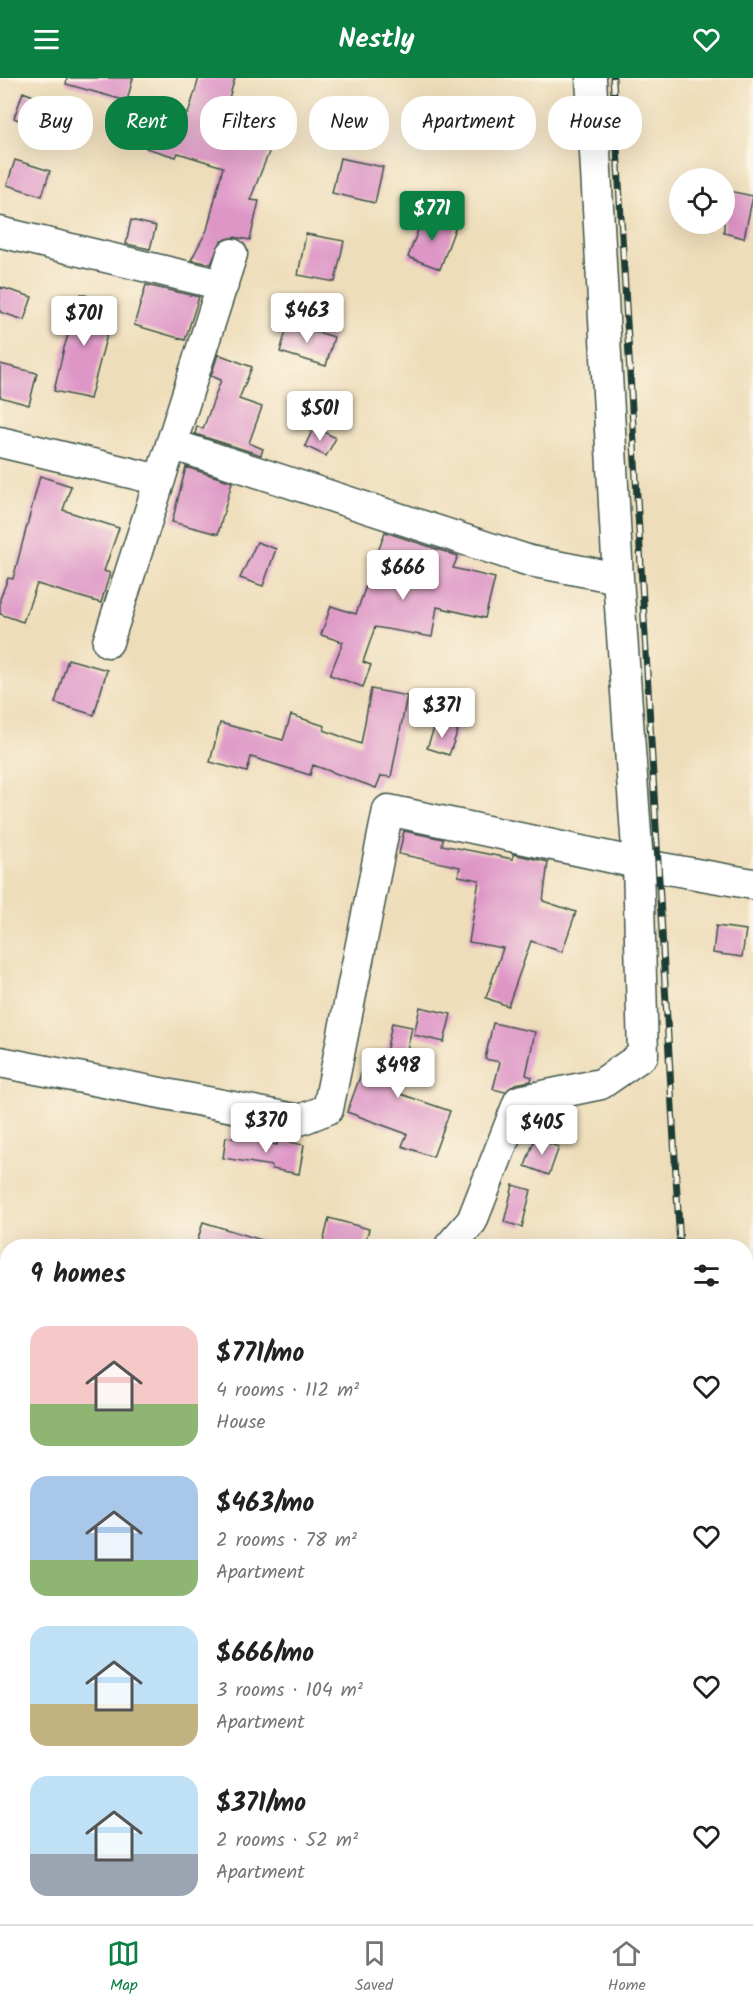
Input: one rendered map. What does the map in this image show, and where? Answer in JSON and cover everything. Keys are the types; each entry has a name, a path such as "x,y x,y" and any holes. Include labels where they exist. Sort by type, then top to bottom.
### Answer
{"street":[{"path":"456,1239 472,1221 519,1101 601,1084 643,1055 638,863 618,578 591,78"},
{"path":"0,232 223,285"},
{"path":"108,642 232,254"},
{"path":"0,442 160,480"},
{"path":"171,444 530,561 618,578"},
{"path":"0,1062 300,1120 328,1109 388,810 638,863 753,884"}],"building":[{"path":"67,78 133,78 128,96 109,96 66,84"},
{"path":"199,78 235,78 230,96 200,96 200,150 270,150 250,200 259,201 250,240 234,237 221,241 211,264 191,260 207,230 223,167 178,153 176,157 153,150 188,150 188,114"},
{"path":"23,92 33,96 22,96"},
{"path":"18,106 18,119 14,118"},
{"path":"340,158 383,167 375,203 332,193"},
{"path":"15,160 50,171 42,196 7,185"},
{"path":"735,192 753,196 744,238 728,234 735,234"},
{"path":"424,214 456,226 440,269 408,257"},
{"path":"131,220 156,226 150,249 126,244"},
{"path":"306,234 344,241 335,282 298,275"},
{"path":"146,285 199,297 185,340 134,325"},
{"path":"0,287 32,297 24,320 0,312"},
{"path":"81,294 115,304 90,399 54,391 64,348"},
{"path":"288,323 334,337 326,366 280,352"},
{"path":"218,354 252,367 239,399 262,407 249,443 263,449 261,455 195,434 197,426 203,429 221,380 211,376"},
{"path":"0,364 37,373 29,405 0,397"},
{"path":"314,427 336,438 326,456 305,446"},
{"path":"186,467 232,482 218,534 172,522"},
{"path":"40,476 71,486 63,510 119,528 104,571 110,573 101,603 37,584 23,622 0,614 0,599 8,578 13,579"},
{"path":"385,532 458,556 453,568 495,578 485,618 437,607 432,637 375,627 363,662 371,665 363,687 330,675 343,642 321,635 331,606 356,614"},
{"path":"257,542 276,549 263,586 240,578"},
{"path":"68,659 107,670 94,715 55,703"},
{"path":"371,689 407,696 391,777 381,776 376,788 313,765 310,775 251,757 247,772 210,762 220,723 283,740 291,715 325,726 324,730 361,744"},
{"path":"436,723 458,730 449,755 427,748"},
{"path":"404,831 443,839 442,845 513,859 513,854 548,862 543,901 576,912 562,952 531,941 508,1006 486,998 503,948 469,942 479,880 458,876 460,867 399,854"},
{"path":"716,926 746,930 742,957 713,953"},
{"path":"420,1007 451,1014 444,1042 414,1035"},
{"path":"392,1023 412,1027 398,1093 450,1111 433,1157 402,1146 407,1134 347,1112 364,1066 382,1073"},
{"path":"493,1023 535,1032 526,1075 532,1077 531,1081 515,1084 505,1092 493,1089 500,1062 485,1059"},
{"path":"226,1137 277,1145 278,1140 304,1145 299,1174 272,1169 272,1166 223,1158"},
{"path":"535,1138 559,1147 549,1175 525,1166"},
{"path":"513,1185 531,1190 522,1227 504,1222"},
{"path":"329,1218 369,1229 366,1239 324,1239"},
{"path":"203,1222 258,1239 198,1239"}],"railway":[{"path":"613,78 680,1239"}]}
